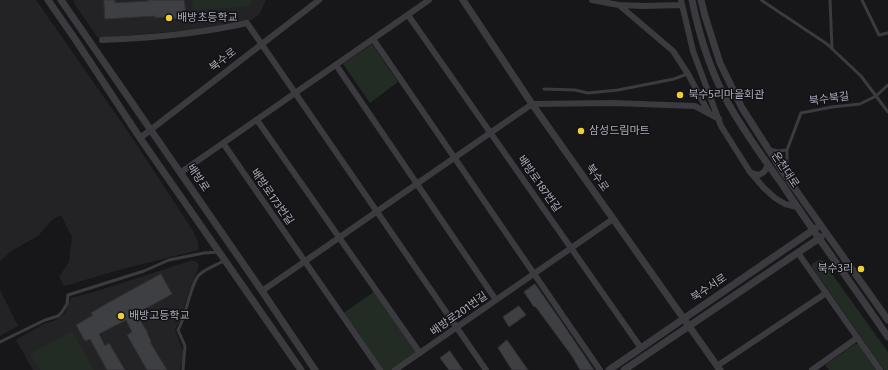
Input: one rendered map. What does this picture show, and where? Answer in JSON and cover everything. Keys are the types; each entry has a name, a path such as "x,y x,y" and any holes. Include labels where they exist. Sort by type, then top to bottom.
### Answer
{"street":[{"path":"48,0 140,138 301,370"},
{"name":"배방로","path":"61,0 315,370"},
{"name":"북수로","path":"140,138 319,0"},
{"path":"180,173 430,0"},
{"name":"북수로","path":"463,0 532,104 718,368 826,293"},
{"path":"592,0 620,5 644,6 681,2 694,51 721,126 750,172 774,198 785,204 797,207"},
{"name":"온천대로","path":"692,0 714,73 728,103 818,238 888,336"},
{"name":"온천대로","path":"701,0 720,63 742,108 820,225 888,320"},
{"path":"620,5 673,51 688,74 709,114"},
{"path":"408,15 490,132"},
{"path":"102,40 151,38 215,30 247,23 486,370"},
{"path":"372,39 600,370"},
{"path":"336,65 496,300"},
{"path":"262,292 532,104 613,103 695,106 719,119"},
{"path":"257,120 420,353"},
{"name":"배방로187번길","path":"490,132 571,248"},
{"name":"배방로173번길","path":"223,143 305,262"},
{"path":"750,172 759,175 764,172 768,165"},
{"name":"배방로201번길","path":"395,370 613,219"},
{"name":"북수서로","path":"609,370 820,225"},
{"name":"북수서로","path":"624,370 818,238 827,234"},
{"path":"571,248 641,348"},
{"path":"798,253 880,370"},
{"path":"305,262 380,370"},
{"path":"812,370 857,338"}],"lane":[{"path":"761,0 832,48 861,76 888,112"},
{"path":"830,0 832,48"},
{"path":"862,0 879,35 888,33"},
{"path":"544,88 575,90 588,93 618,90 674,79 688,74"},
{"path":"876,96 888,85"},
{"name":"북수북길","path":"787,150 801,113 832,107 860,104 876,96"},
{"path":"768,149 778,152 787,150 787,177"},
{"path":"0,342 45,320 58,316 67,304 68,295 144,271 169,260 204,253 220,252"},
{"path":"183,370 185,346 178,330 183,323 192,290 199,275 225,260"}],"shaded area":[{"path":"0,0 36,0 131,136 193,231 198,242 199,250 126,268 64,286 59,277 69,262 72,237 61,215 52,220 38,236 13,250 0,261"},
{"name":"배방초등학교","path":"74,0 266,0 259,15 251,20 216,28 98,38 75,5"},
{"path":"192,0 252,0 250,6 193,11"},
{"path":"372,44 398,82 370,103 343,64"},
{"path":"818,260 822,260 888,352 888,370 884,370 812,267 812,264"},
{"name":"배방고등학교","path":"190,261 196,261 199,266 175,330 183,351 183,360 180,370 33,370 16,340 46,323 54,321 65,313 71,298"},
{"path":"0,290 18,326 0,336"},
{"path":"374,292 419,355 398,370 380,370 342,314"},
{"path":"72,331 94,370 40,370 30,354"},
{"path":"855,344 859,344 877,370 829,370 825,365"}],"building":[{"path":"104,0 115,0 115,3 148,0 184,0 186,13 185,17 182,17 182,19 170,17 155,18 155,16 105,19"},
{"name":"배방고등학교","path":"161,274 172,294 136,314 148,333 150,342 167,370 147,370 127,335 132,332 126,320 99,334 105,346 109,343 125,370 107,370 90,339 85,341 76,325 93,315 91,313 106,304"},
{"path":"535,284 594,370 580,370 572,356 535,306 534,307 524,292"},
{"path":"519,306 526,315 509,327 503,317"},
{"path":"507,340 528,370 512,370 498,348"},
{"path":"450,351 463,370 449,370 440,358"}],"place":[{"name":"배방초등학교","path":"169,18"},
{"name":"북수5리마을회관","path":"680,95"},
{"name":"삼성드림마트","path":"581,131"},
{"name":"북수3리","path":"861,269"},
{"name":"배방고등학교","path":"121,316"}]}
